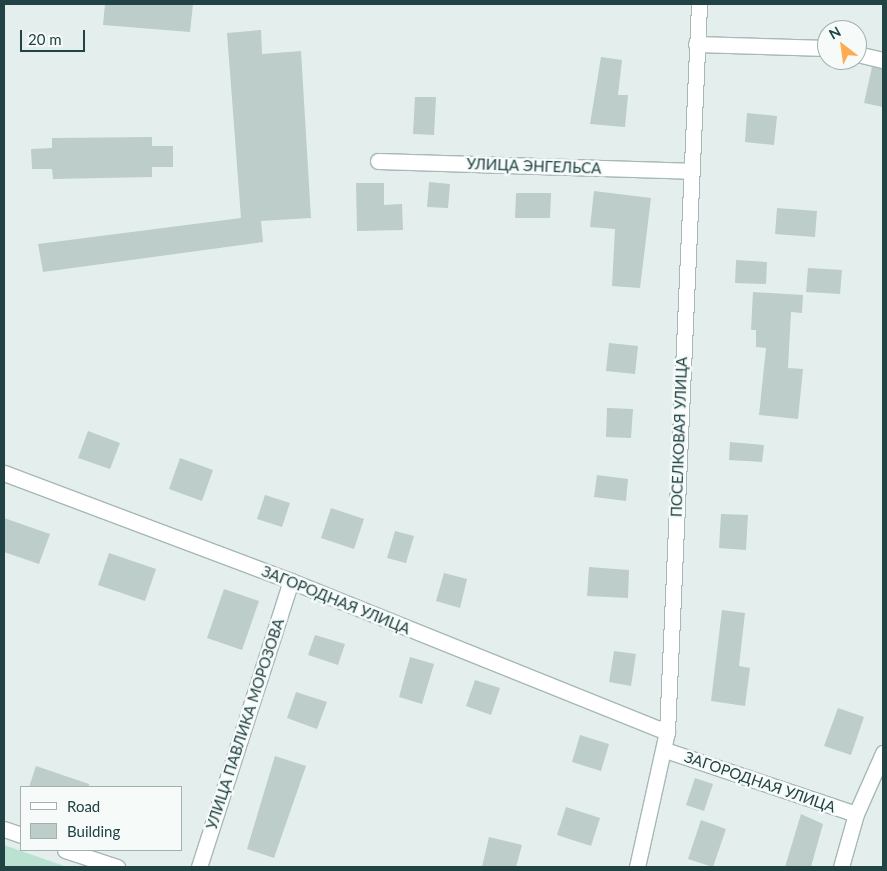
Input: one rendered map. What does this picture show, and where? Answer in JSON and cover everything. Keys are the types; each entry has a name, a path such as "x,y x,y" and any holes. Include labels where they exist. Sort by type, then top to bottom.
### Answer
{"street":[{"name":"ПОСЕЛКОВАЯ УЛИЦА","path":"636,867 665,750 667,732 690,171 699,4"},
{"path":"696,44 817,48"},
{"path":"867,56 883,60"},
{"name":"УЛИЦА ЭНГЕЛЬСА","path":"378,161 690,171"},
{"name":"ЗАГОРОДНАЯ УЛИЦА","path":"4,473 291,581 667,732"},
{"name":"УЛИЦА ПАВЛИКА МОРОЗОВА","path":"199,867 291,581"},
{"name":"ЗАГОРОДНАЯ УЛИЦА","path":"665,750 856,814"},
{"path":"841,867 856,814 883,753"},
{"path":"4,829 20,835"},
{"path":"68,851 117,867"}],"green space":[{"path":"4,845 67,867 4,867"}],"building":[{"path":"105,4 193,4 190,32 103,25"},
{"path":"261,30 262,54 301,51 311,218 261,221 263,242 43,272 38,244 241,218 227,33"},
{"path":"601,57 622,60 618,95 628,95 625,127 590,124"},
{"path":"872,67 883,69 883,107 864,103"},
{"path":"415,97 436,97 434,135 413,134"},
{"path":"747,113 777,116 774,145 745,142"},
{"path":"152,137 152,146 173,146 173,167 152,167 152,177 53,179 52,169 32,169 31,149 52,148 52,138"},
{"path":"429,182 450,184 448,208 427,207"},
{"path":"356,183 384,183 384,205 402,204 403,230 357,231"},
{"path":"594,191 651,198 640,288 612,286 615,229 590,227"},
{"path":"516,193 551,193 550,218 515,218"},
{"path":"777,208 817,211 815,237 775,234"},
{"path":"736,260 767,262 766,284 735,283"},
{"path":"808,268 842,270 840,294 806,292"},
{"path":"753,292 803,295 802,313 791,312 788,368 803,369 798,419 759,415 766,348 756,347 756,330 751,330"},
{"path":"609,343 638,346 635,374 606,371"},
{"path":"607,408 633,409 631,438 606,437"},
{"path":"88,431 120,443 110,469 78,458"},
{"path":"730,442 764,445 762,462 729,460"},
{"path":"180,458 213,470 202,501 169,489"},
{"path":"597,475 628,479 626,501 594,497"},
{"path":"265,495 290,503 282,527 257,519"},
{"path":"331,508 364,519 354,549 321,538"},
{"path":"721,514 748,515 746,550 719,548"},
{"path":"4,518 50,534 39,564 4,552"},
{"path":"395,531 414,536 406,563 387,558"},
{"path":"109,553 156,569 145,601 98,585"},
{"path":"589,567 629,570 628,598 587,596"},
{"path":"444,573 467,579 460,608 436,601"},
{"path":"224,589 259,601 242,650 207,638"},
{"path":"722,610 745,613 739,666 750,668 745,706 711,701"},
{"path":"315,635 345,644 338,665 308,655"},
{"path":"614,651 636,654 631,686 609,682"},
{"path":"410,657 434,664 422,704 399,697"},
{"path":"475,680 500,688 491,715 466,706"},
{"path":"296,692 327,702 317,729 287,718"},
{"path":"838,708 864,717 851,755 824,746"},
{"path":"580,735 609,744 601,771 572,762"},
{"path":"275,756 306,766 274,858 247,849"},
{"path":"36,766 89,784 89,786 29,786"},
{"path":"695,778 713,784 704,811 686,805"},
{"path":"566,807 600,818 591,846 557,835"},
{"path":"801,814 823,824 811,867 785,867"},
{"path":"701,820 726,829 713,867 688,859"},
{"path":"489,837 522,845 516,867 482,867"}]}
